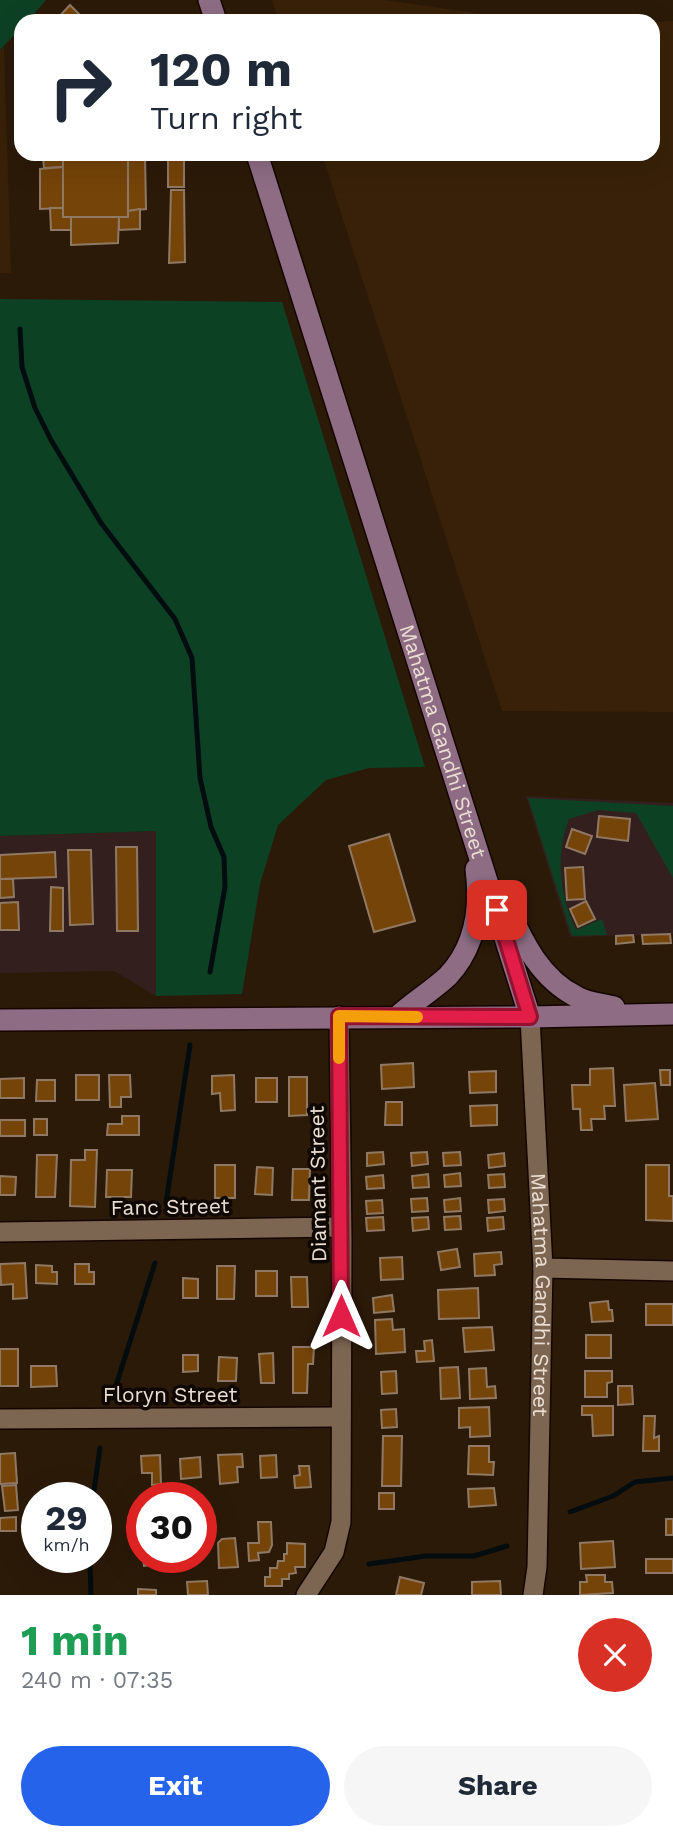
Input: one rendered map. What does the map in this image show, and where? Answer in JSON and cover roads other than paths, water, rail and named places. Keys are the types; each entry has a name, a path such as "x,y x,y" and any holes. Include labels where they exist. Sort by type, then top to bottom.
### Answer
{"street":[{"name":"Mahatma Gandhi Street","path":"259,161 530,1017 543,1268 537,1567 533,1595"},
{"path":"472,830 520,936 542,970 558,986 579,999 642,1014"},
{"path":"397,1017 448,975 461,959 471,939 477,917 477,877 472,830"},
{"path":"0,1020 673,1014"},
{"name":"Diamant Street","path":"306,1595 334,1552 341,1522 339,1016"},
{"name":"Fanc Street","path":"0,1232 341,1227"},
{"path":"543,1268 673,1270"},
{"name":"Floryn Street","path":"0,1419 341,1417"}],"waterway":[{"path":"20,329 22,367 35,408 51,440 101,523 175,619 192,658 200,778 211,827 224,857 225,887 210,972"},
{"path":"166,1203 190,1045"},
{"path":"112,1398 155,1263"},
{"path":"95,1482 100,1448"},
{"path":"570,1512 613,1496 635,1482 673,1478"},
{"path":"369,1564 426,1556 474,1556 507,1546"},
{"path":"90,1573 91,1595"}]}
